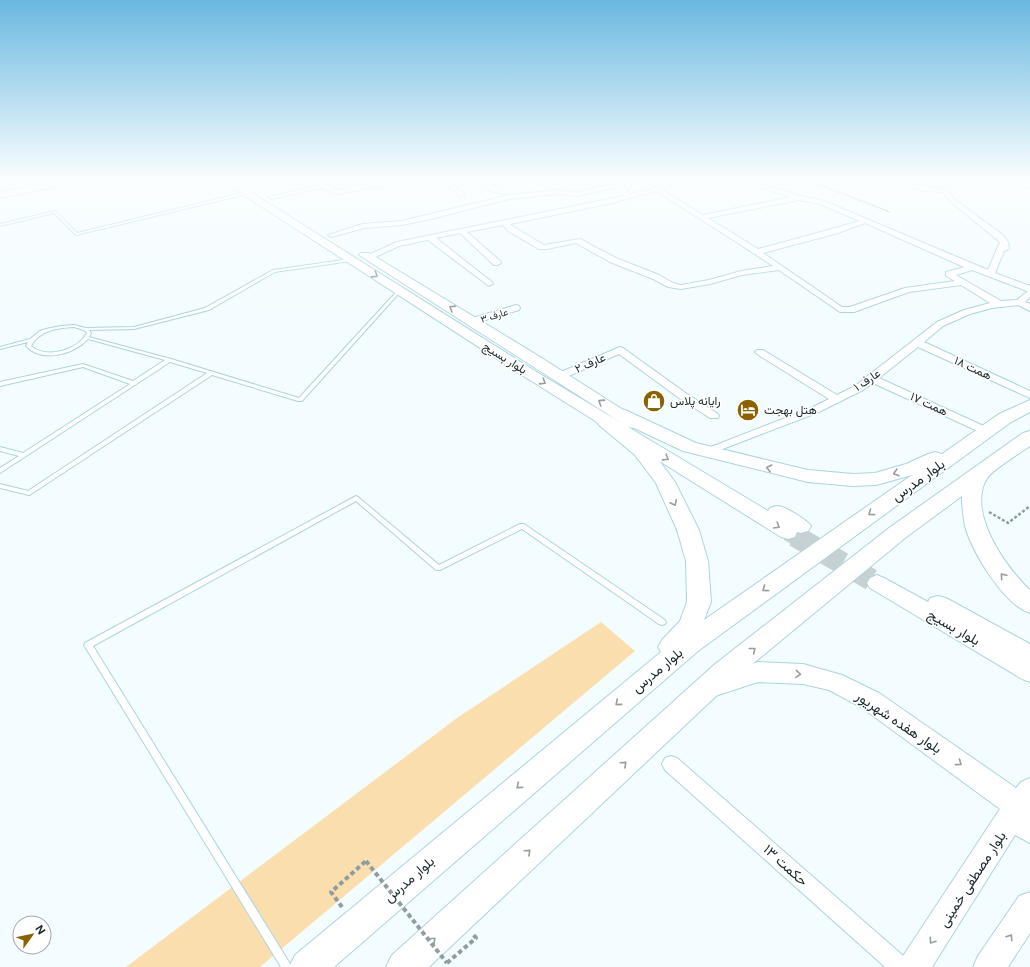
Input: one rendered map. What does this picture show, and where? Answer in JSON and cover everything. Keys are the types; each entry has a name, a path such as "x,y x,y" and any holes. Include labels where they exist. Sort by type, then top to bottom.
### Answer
{"main road":[{"name":"بلوار بسیج","path":"302,224 350,260 487,347 707,471 795,529"},
{"name":"بلوار بسیج","path":"315,224 560,376 612,417"},
{"path":"487,347 503,340"},
{"name":"بلوار مدرس","path":"307,967 689,644 979,436 1005,418 1030,405"},
{"path":"612,417 690,447 708,452 808,476 853,480 876,479 913,468 979,436"},
{"path":"612,417 642,451 664,482 688,530 697,561 699,602 690,626 637,687"},
{"path":"404,967 512,865 723,673 897,533 1030,437"},
{"path":"980,473 972,496 975,519 983,548 1000,572 1030,604"},
{"name":"بلوار بسیج","path":"1030,655 882,579 1030,672"},
{"name":"بلوار هفده شهریور","path":"706,689 758,672 803,674 834,682 870,700 1024,811"},
{"name":"بلوار مصطفی خمینی","path":"914,967 1024,811"},
{"path":"989,967 1030,907"}],"street":[{"path":"332,235 363,226 387,224"},
{"path":"368,257 398,244 494,224"},
{"path":"506,224 511,229 542,246 547,247 575,241 579,242 613,260 629,265 676,287 687,287 727,276 779,268"},
{"path":"712,224 845,311 908,290 964,282"},
{"path":"756,252 856,224"},
{"path":"872,224 973,267 1030,289"},
{"path":"983,224 1000,237 1004,246 991,274"},
{"path":"462,231 497,263"},
{"path":"429,237 489,284"},
{"path":"973,267 949,273 1000,304"},
{"path":"1030,293 1019,302 1030,308"},
{"name":"عارف ۱","path":"708,452 815,410 858,388 940,324 967,312 1000,304 1019,302"},
{"name":"عارف ۳","path":"472,321 516,308"},
{"name":"همت ۱۸","path":"916,342 1030,395"},
{"name":"عارف ۲","path":"560,376 620,350 683,396 714,416"},
{"path":"760,352 836,399"},
{"name":"همت ۱۷","path":"871,378 979,436"},
{"name":"حکمت ۱۳","path":"672,764 901,967"}],"lane":[{"path":"67,224 76,234 109,224"},
{"path":"0,348 31,340 39,334 56,328 74,326 86,330 134,328 207,309 274,271 350,260"},
{"path":"88,338 169,360 300,400 399,291"},
{"path":"31,340 28,346 31,350 45,354 71,349 83,342 88,338 89,333 86,330"},
{"path":"0,471 169,360"},
{"path":"0,384 82,365 133,383"},
{"path":"0,486 29,493 211,373"},
{"path":"0,449 24,455"},
{"path":"287,967 88,646 356,498 438,568 522,526 662,622"}],"path":[{"path":"973,503 1008,523 1030,506"},
{"path":"331,892 366,861 447,963 476,938"}],"shaded area":[{"path":"601,622 635,651 260,967 126,967 457,718"}],"tunnel":[{"path":"788,532 797,537"},
{"path":"795,536 877,583"}],"place":[{"name":"رایانه پلاس","path":"654,401"},
{"name":"هتل بهجت","path":"748,410"}]}
